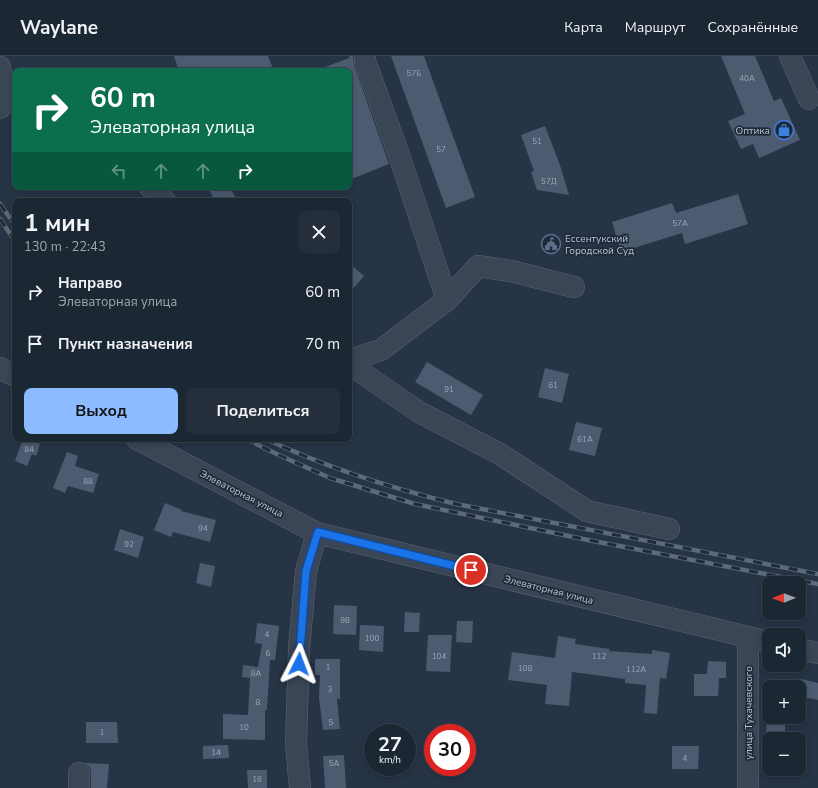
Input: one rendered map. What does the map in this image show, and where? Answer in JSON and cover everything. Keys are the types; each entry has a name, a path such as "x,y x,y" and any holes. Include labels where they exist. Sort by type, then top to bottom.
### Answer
{"street":[{"path":"365,56 365,61 399,156 447,300"},
{"path":"790,56 809,99"},
{"path":"0,67 6,96"},
{"path":"153,190 162,198"},
{"path":"352,359 381,350 447,300 478,266 511,270 574,287"},
{"path":"352,366 419,412 500,454 587,511 669,529"},
{"path":"0,368 12,374"},
{"name":"Элеваторная улица","path":"143,442 318,532 762,640"},
{"path":"300,788 296,744 300,648 306,571 318,532"},
{"name":"улица Тухачевского","path":"748,637 748,788"},
{"path":"806,650 818,653"}],"building":[{"path":"174,56 268,56 273,68 190,68 194,66 188,68 178,68"},
{"path":"349,56 353,56 354,65 389,164 352,179 352,68 322,68 349,58"},
{"path":"391,56 424,56 475,197 446,208"},
{"path":"721,56 755,56 774,101 781,98 800,140 759,158 753,144 741,149 728,121 745,114"},
{"path":"545,126 560,165 569,195 537,190 531,172 534,171 521,135"},
{"path":"210,190 232,190 236,198 214,198"},
{"path":"738,194 748,224 685,244 682,233 621,252 612,222 672,203 676,213"},
{"path":"352,266 364,276 352,290"},
{"path":"427,362 483,395 471,415 415,382"},
{"path":"545,368 569,374 562,403 538,397"},
{"path":"576,422 602,428 595,456 569,450"},
{"path":"22,442 33,442 40,444 36,456 32,454 27,466 15,461"},
{"path":"67,452 78,456 75,466 99,474 93,493 68,486 65,493 53,488"},
{"path":"165,503 182,510 181,511 216,520 210,542 173,532 171,537 154,530"},
{"path":"120,529 144,537 138,558 114,550"},
{"path":"200,563 215,566 211,587 196,583"},
{"path":"334,605 357,606 356,635 333,634"},
{"path":"405,612 420,613 419,632 404,632"},
{"path":"457,621 473,621 472,643 456,642"},
{"path":"257,623 279,626 275,660 270,660 267,710 265,710 265,740 223,739 223,714 248,715 250,678 242,677 243,665 258,667 262,644 255,643"},
{"path":"360,625 384,626 383,652 359,650"},
{"path":"428,635 452,635 450,672 426,671"},
{"path":"558,636 576,639 575,644 610,649 609,651 652,654 652,650 670,653 666,679 660,678 657,714 644,713 646,685 625,683 625,679 572,672 569,706 545,704 547,685 508,680 512,652 555,658"},
{"path":"315,659 340,659 340,699 337,699 340,729 323,730 319,698 320,675 315,675"},
{"path":"708,661 726,662 726,678 719,678 718,696 694,696 694,674 707,674"},
{"path":"806,680 818,683 818,700 806,697"},
{"path":"86,722 117,722 118,743 86,743"},
{"path":"767,724 785,724 785,732 766,732"},
{"path":"228,745 229,758 203,759 203,746"},
{"path":"672,746 699,746 698,769 672,769"},
{"path":"344,755 346,788 325,788 323,756"},
{"path":"85,763 109,764 107,788 91,788 90,767"},
{"path":"247,770 267,770 267,788 248,788"}],"railway":[{"path":"0,204 12,221"},
{"path":"0,219 12,237"},
{"path":"252,442 330,478 415,504 588,540 818,584"},
{"path":"273,442 336,468 407,491 456,504 818,574"}],"place":[{"name":"Оптика","path":"784,130"},
{"name":"Ессентукский Городской Суд","path":"551,244"}],"route":[{"path":"299,664 306,571 318,532 471,570"}]}
